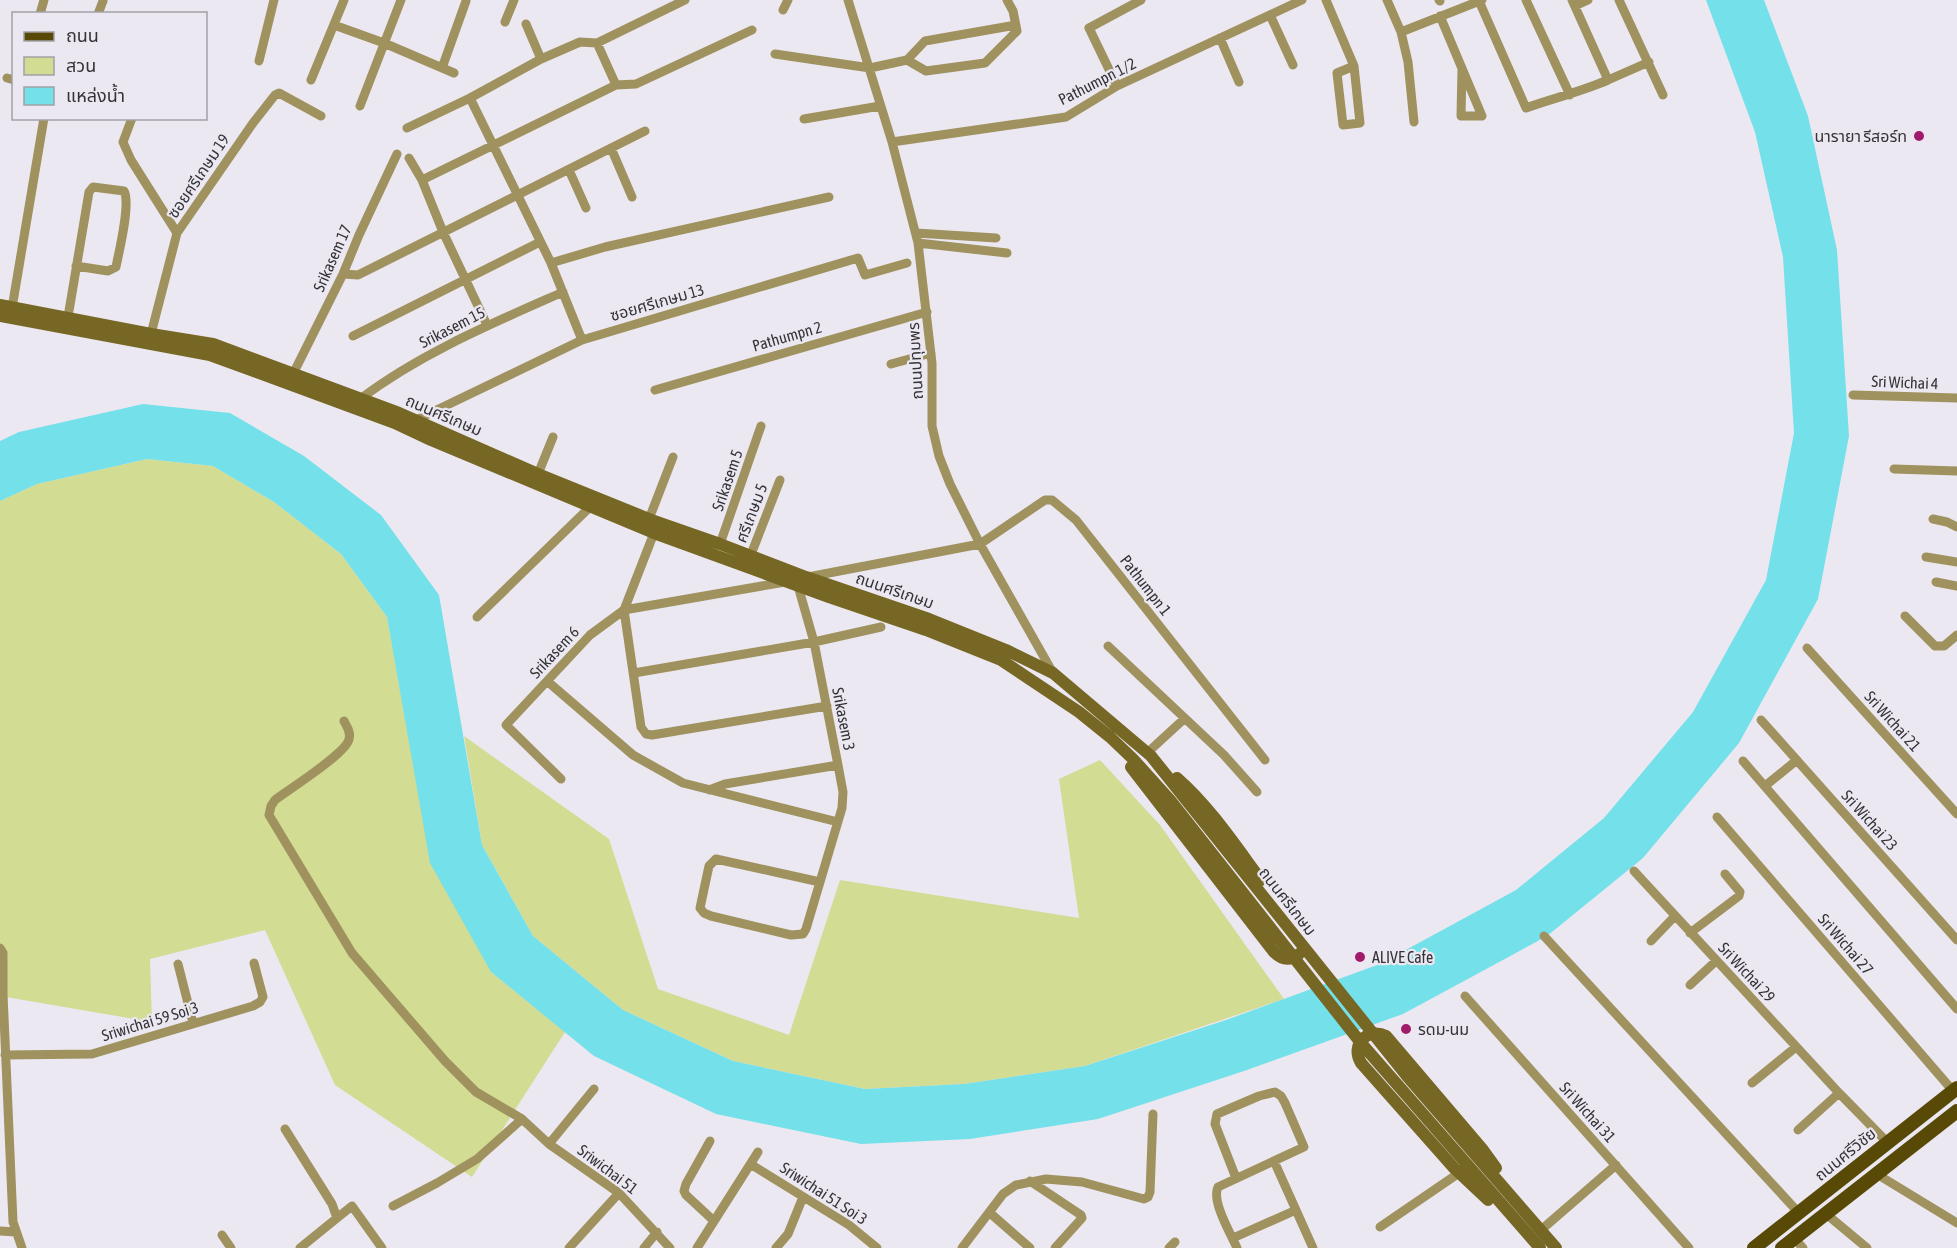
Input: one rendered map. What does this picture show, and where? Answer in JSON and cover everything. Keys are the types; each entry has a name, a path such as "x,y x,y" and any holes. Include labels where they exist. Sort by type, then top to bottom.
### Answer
{"main road":[{"name":"ถนนศรีเกษม","path":"6,307 151,334 195,347 395,423 654,533 796,582 1001,660 1079,712 1133,759 1170,800 1389,1077 1540,1248"},
{"name":"ถนนศรีเกษม","path":"0,316 195,347 213,344 416,420 537,474 649,519 720,544 796,582 929,619 1006,650 1053,673 1149,755 1407,1076 1556,1248"},
{"path":"1079,712 1129,764 1274,952 1282,958 1293,958 1304,946 1301,932 1192,791 1149,755"},
{"path":"1538,1227 1483,1150 1390,1040 1381,1034 1369,1034 1360,1041 1357,1046 1361,1064 1459,1173 1540,1248"},
{"name":"ถนนศรีวิชัย","path":"1754,1248 1955,1089"},
{"name":"ถนนศรีวิชัย","path":"1782,1248 1799,1243 1810,1226 1957,1111"},
{"path":"1798,1212 1810,1226"}],"street":[{"path":"260,61 274,0"},
{"path":"311,80 344,0"},
{"path":"360,106 401,0"},
{"path":"442,68 466,0"},
{"path":"506,22 514,0"},
{"path":"407,128 470,98 541,59 580,42 597,43 685,0"},
{"path":"783,10 788,0"},
{"name":"ถนนปทุมพร","path":"848,0 892,142 918,243 931,353 932,426 939,456 950,484 980,544 1053,673"},
{"path":"907,60 926,71 985,63 1017,31 1013,11 1007,0"},
{"path":"1118,86 1089,28 1141,0"},
{"name":"Pathumpn 1/2","path":"892,142 1066,117 1118,86 1270,15 1286,3 1302,0"},
{"path":"1326,0 1354,66 1360,123 1343,125 1337,73 1354,66"},
{"path":"1387,0 1401,32 1408,62 1414,122"},
{"path":"1526,0 1570,95"},
{"path":"1588,0 1574,3 1608,80"},
{"path":"1619,0 1663,95"},
{"path":"1401,32 1481,1 1526,108 1570,95 1649,62"},
{"path":"1270,15 1293,65"},
{"path":"1440,16 1474,96 1482,116 1461,116 1462,68"},
{"path":"526,24 541,59"},
{"path":"775,54 870,68 907,60 925,41 1016,25"},
{"path":"334,26 384,43 454,73"},
{"path":"422,180 616,86 636,84 752,30"},
{"path":"1220,38 1239,82"},
{"path":"597,43 616,86"},
{"name":"ซอยศรีเกษม 19","path":"151,334 177,233 253,123 279,93 321,116"},
{"path":"470,98 550,263 582,340"},
{"path":"804,119 880,106"},
{"path":"6,307 44,120"},
{"path":"128,120 123,142 177,233"},
{"path":"343,274 358,275 645,131"},
{"path":"610,148 632,197"},
{"name":"Srikasem 17","path":"293,374 343,274 397,154"},
{"path":"409,158 422,180 443,232 487,325"},
{"path":"569,170 586,208"},
{"path":"68,317 76,266 89,192 93,187 123,191 126,195 125,215 116,267 108,272 76,266"},
{"path":"550,263 605,247 829,197"},
{"path":"916,233 996,238"},
{"path":"353,336 540,242"},
{"path":"918,243 1007,254"},
{"name":"ซอยศรีเกษม 13","path":"416,420 582,340 858,258 866,275 907,263"},
{"name":"Srikasem 15","path":"360,399 392,375 487,325 562,292"},
{"name":"Pathumpn 2","path":"655,390 927,312"},
{"path":"891,364 931,353"},
{"name":"Sri Wichai 4","path":"1853,395 1957,398"},
{"name":"Srikasem 5","path":"720,544 761,426"},
{"path":"537,474 553,437"},
{"path":"649,519 673,457"},
{"path":"1894,469 1957,471"},
{"name":"ศรีเกษม 5","path":"750,557 780,480"},
{"name":"Pathumpn 1","path":"980,544 1045,500 1052,500 1076,520 1265,760"},
{"path":"477,617 590,507"},
{"path":"1934,519 1957,527"},
{"path":"654,533 624,610 639,719 643,732 646,734 827,706"},
{"path":"624,610 796,582 980,544"},
{"path":"1926,557 1957,562"},
{"name":"Srikasem 3","path":"709,790 725,784 838,765 814,642 796,582"},
{"path":"1935,582 1957,586"},
{"name":"Srikasem 6","path":"561,779 506,725 590,635 624,610"},
{"path":"1905,616 1935,645 1944,646 1957,635"},
{"path":"634,673 814,642 881,627"},
{"path":"1108,646 1224,755 1257,792"},
{"name":"Sri Wichai 21","path":"1807,648 1957,814"},
{"path":"547,681 633,755 682,783 838,822"},
{"path":"1149,755 1184,719"},
{"name":"Sri Wichai 23","path":"1761,720 1957,940"},
{"name":"Sriwichai 51","path":"344,721 349,730 347,744 327,762 275,800 269,815 352,953 445,1061 476,1092 522,1119 549,1144 619,1193 670,1248"},
{"path":"1765,786 1797,760"},
{"path":"1743,761 1957,1009"},
{"path":"820,882 716,859 709,866 700,908 711,916 800,936 806,929 838,822 842,808 843,792 838,765"},
{"name":"Sri Wichai 27","path":"1717,817 1955,1089"},
{"name":"Sri Wichai 29","path":"1634,871 1887,1142"},
{"path":"1690,933 1738,896 1740,892 1738,888 1725,874"},
{"path":"1651,941 1675,916"},
{"path":"1544,936 1798,1212"},
{"path":"0,948 3,953 5,1152 13,1222 22,1248"},
{"path":"1690,985 1716,961"},
{"name":"Sriwichai 59 Soi 3","path":"5,1055 92,1054 260,1002 262,991 254,963"},
{"path":"178,964 194,1023"},
{"name":"Sri Wichai 31","path":"1465,996 1689,1248"},
{"path":"1752,1083 1796,1047"},
{"path":"549,1144 594,1089"},
{"path":"1236,1178 1215,1124 1217,1114 1272,1092 1281,1096 1304,1145 1300,1150 1222,1185 1216,1192 1218,1205 1238,1248"},
{"path":"1798,1130 1839,1093"},
{"path":"962,1248 1008,1189 1030,1181 1046,1179 1082,1182 1146,1198 1150,1191 1153,1114"},
{"path":"393,1206 477,1159 522,1119"},
{"path":"285,1129 332,1204 337,1218"},
{"path":"710,1141 684,1191 714,1221"},
{"path":"697,1248 752,1165 758,1152"},
{"path":"1274,1161 1313,1248"},
{"name":"Sriwichai 51 Soi 3","path":"752,1165 849,1225 877,1248"},
{"path":"1538,1227 1616,1165"},
{"path":"1380,1227 1459,1173"},
{"path":"1875,1173 1957,1223"},
{"path":"1030,1181 1081,1215 1082,1218 1055,1248"},
{"path":"569,1248 619,1193"},
{"path":"776,1248 788,1234 803,1197"},
{"path":"300,1248 352,1206 382,1248"},
{"path":"1233,1238 1296,1210"},
{"path":"990,1213 1029,1248"},
{"path":"1826,1214 1867,1248"},
{"path":"0,1231 16,1232"},
{"path":"644,1248 657,1232"},
{"path":"222,1235 231,1248"}],"green space":[{"path":"147,459 213,466 274,502 341,554 387,617 410,745 491,972 565,1032 472,1177 335,1085 265,930 150,959 152,1022 0,996 0,501 37,484"},
{"path":"464,736 609,839 658,989 789,1035 840,880 1079,918 1059,779 1100,760 1160,825 1284,999 1085,1066 964,1084 865,1089 733,1061 623,1010 533,936 482,845"}],"water":[{"path":"1706,0 1764,0 1808,116 1837,250 1849,436 1818,599 1739,743 1643,858 1547,936 1403,1014 1244,1071 1098,1119 970,1139 861,1144 716,1114 594,1056 491,972 430,863 387,617 341,554 274,502 213,466 147,459 37,484 0,501 0,441 19,432 143,404 230,413 304,456 381,515 439,595 482,845 533,936 623,1010 733,1061 865,1089 964,1084 1085,1066 1226,1020 1380,964 1516,890 1604,818 1693,712 1766,580 1794,433 1783,257 1755,132"}],"place":[{"name":"นารายา รีสอร์ท","path":"1919,136"},
{"name":"ALIVE Cafe","path":"1360,957"},
{"name":"รดม-นม","path":"1406,1029"}]}
